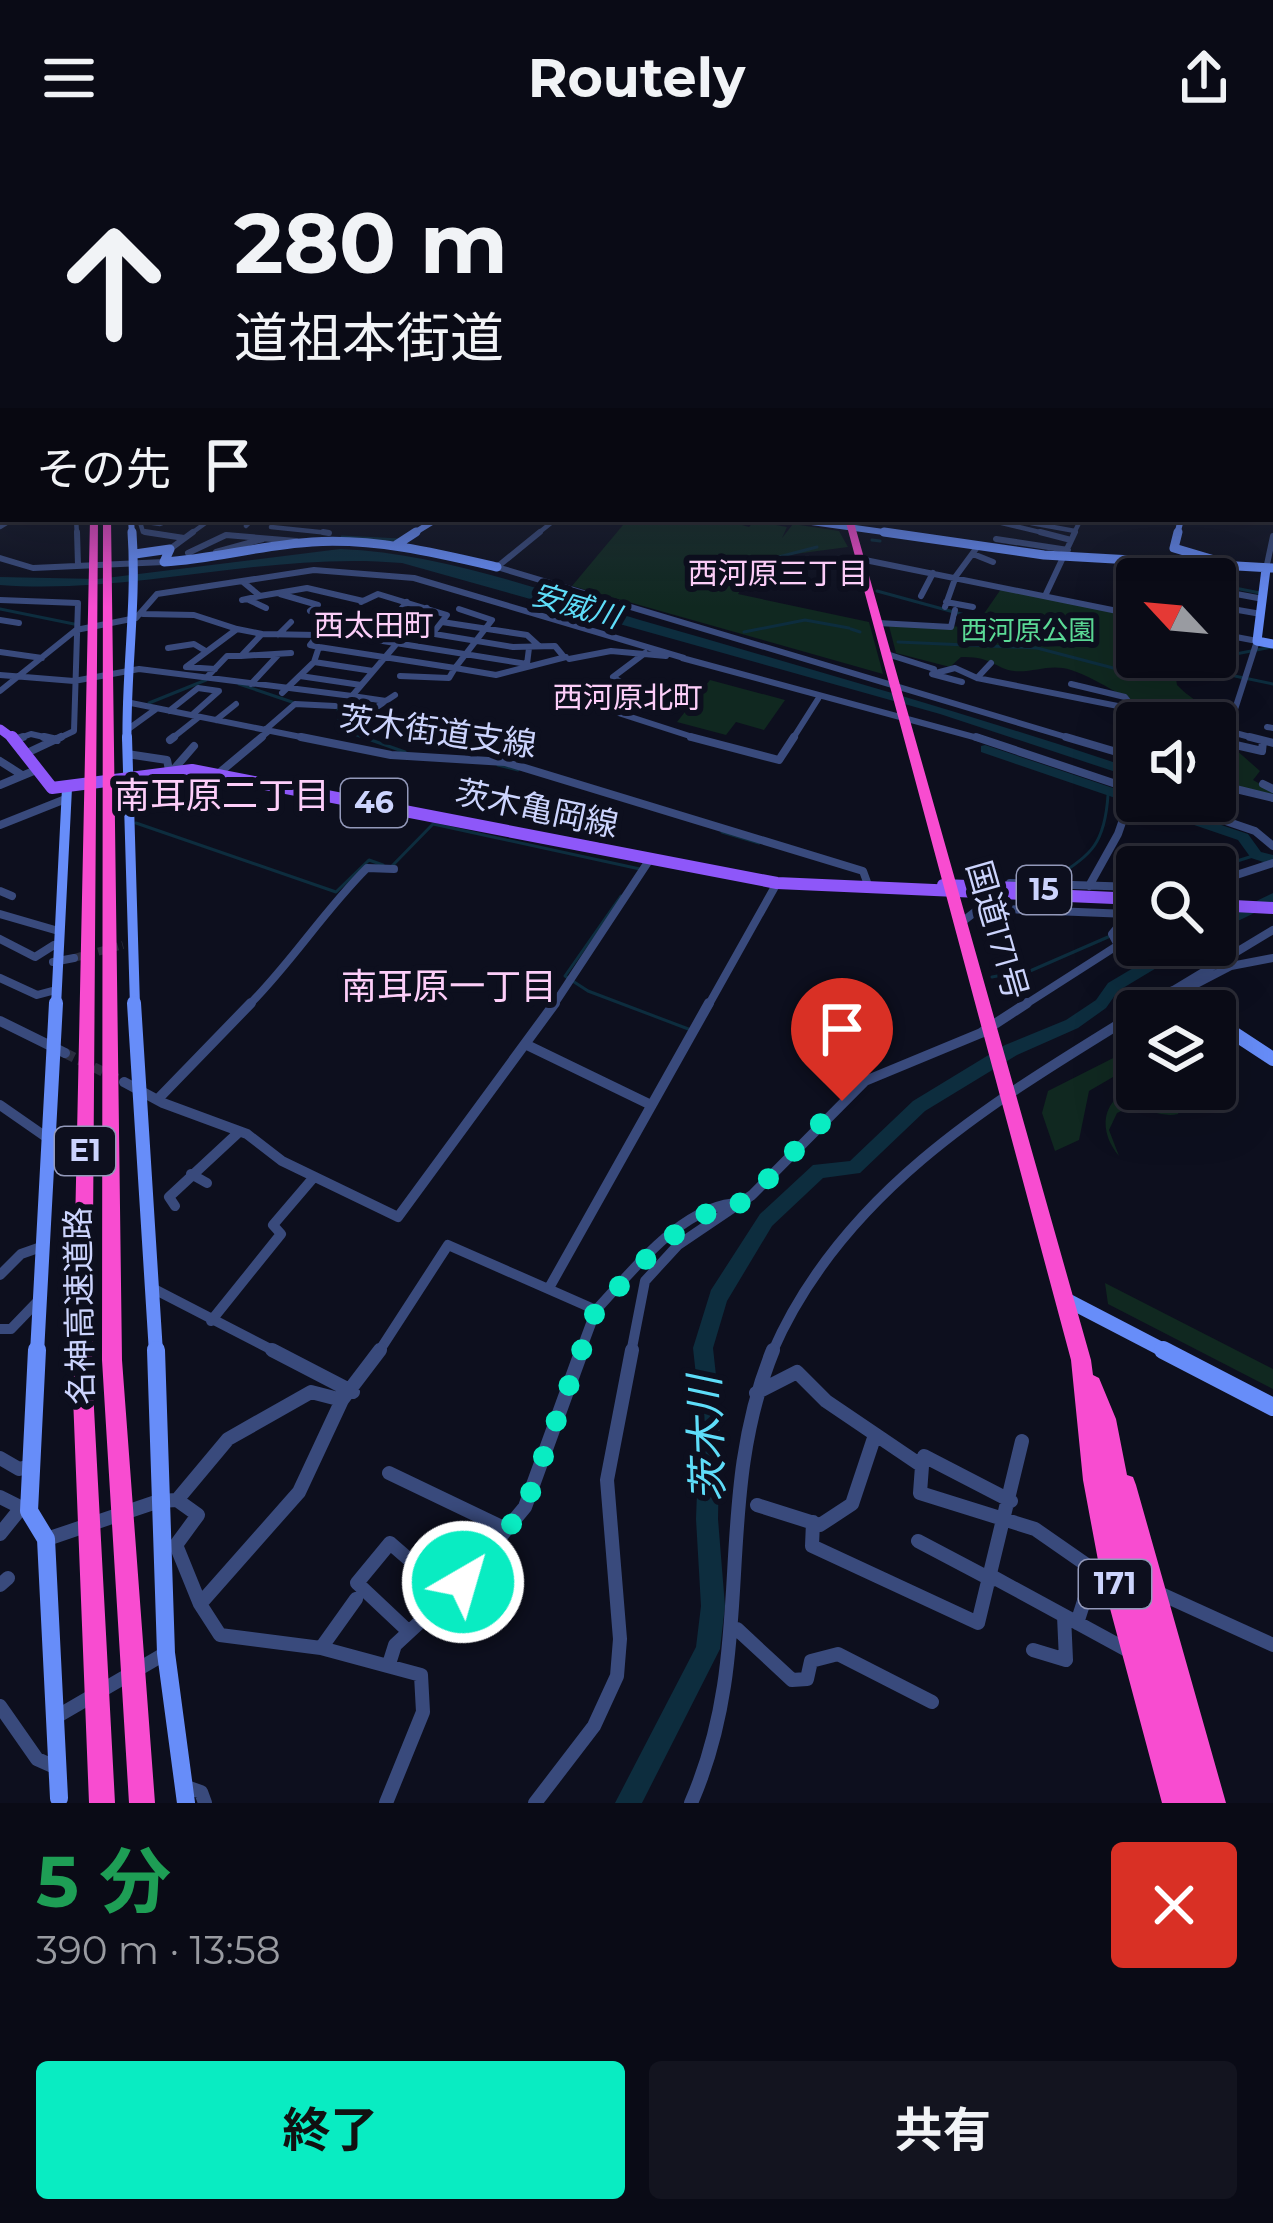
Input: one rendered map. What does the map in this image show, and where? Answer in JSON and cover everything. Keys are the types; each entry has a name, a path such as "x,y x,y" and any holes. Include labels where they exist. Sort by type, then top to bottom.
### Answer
{"highway":[{"name":"名神高速道路","path":"94,522 100,555"},
{"name":"名神高速道路","path":"102,1803 86,1491 100,555 106,522"},
{"name":"国道171号","path":"850,524 1082,1360 1106,1419 1137,1587 1196,1803"},
{"name":"名神高速道路","path":"96,814 117,1480 142,1803"},
{"name":"国道171号","path":"1082,1360 1103,1571 1133,1654 1174,1803"},
{"path":"1106,1419 1213,1803"}],"main road":[{"path":"0,729 29,752 29,772 65,794"},
{"name":"茨木亀岡線","path":"65,794 172,770 219,773 777,883 953,894"},
{"name":"46","path":"777,883 801,878 953,894"},
{"name":"46","path":"777,883 801,891 953,894"},
{"name":"15","path":"953,894 1091,892 1116,898"},
{"name":"15","path":"953,894 1116,901"},
{"path":"1236,903 1273,907"},
{"path":"1236,905 1273,907"}],"street":[{"path":"76,522 78,565"},
{"path":"136,522 138,612 126,670 126,702 134,726 128,754 127,945 154,1289 166,1653 185,1794 201,1792 206,1803"},
{"path":"137,522 143,532 184,538"},
{"path":"135,556 170,549 207,522"},
{"path":"271,538 284,522"},
{"path":"318,527 322,522"},
{"path":"395,545 432,522"},
{"path":"496,567 552,522"},
{"path":"1045,596 1080,522"},
{"path":"1181,522 1176,550 1238,568"},
{"path":"1006,523 1057,523 1074,534"},
{"path":"850,524 976,550 1269,568"},
{"path":"1030,524 1090,536"},
{"path":"298,525 331,528 331,537"},
{"path":"275,528 395,545 496,567 1116,752"},
{"path":"271,538 204,557 187,552 226,535 271,538 301,543"},
{"path":"0,558 33,568 164,562 331,537"},
{"path":"995,538 1067,554"},
{"path":"1234,702 1258,641 1272,544"},
{"path":"164,562 170,549"},
{"path":"976,550 997,561"},
{"path":"973,607 946,604 956,576 976,550"},
{"path":"860,560 1116,611"},
{"path":"138,612 156,595 314,570 365,571 478,596 818,699 903,712 1116,787"},
{"path":"921,596 933,573"},
{"path":"238,582 275,578 360,603 378,594 444,618 526,634 540,648"},
{"path":"250,584 260,596"},
{"path":"266,608 245,600 307,588"},
{"path":"280,593 318,605 310,610 332,617 408,630 529,648 567,642"},
{"path":"1236,594 1264,599"},
{"path":"434,633 444,618 478,596"},
{"path":"14,604 28,607 54,599"},
{"path":"0,600 76,600 74,731 29,752"},
{"path":"387,626 407,602"},
{"path":"352,696 427,608"},
{"path":"411,661 400,676 449,678 492,620 459,609"},
{"path":"878,623 951,627 956,610"},
{"path":"1236,610 1261,614"},
{"path":"0,691 76,630 138,612 194,616 262,634 318,633 527,664"},
{"path":"332,617 310,645 496,675 527,664 602,652 684,658"},
{"path":"0,620 20,623"},
{"path":"278,635 290,623 279,623"},
{"path":"186,667 237,628"},
{"path":"241,656 262,634"},
{"path":"251,684 289,636"},
{"path":"1236,637 1273,644"},
{"path":"175,650 194,644 204,650"},
{"path":"57,646 76,648"},
{"path":"555,646 567,658"},
{"path":"282,698 314,662 319,647"},
{"path":"527,664 529,648"},
{"path":"567,658 606,648"},
{"path":"0,652 42,658"},
{"path":"207,677 226,656 292,653"},
{"path":"645,653 613,677 625,685 606,709 653,728 779,760 818,699"},
{"path":"887,654 934,669 955,668 1059,700 1116,707"},
{"path":"314,662 374,671"},
{"path":"977,678 991,663"},
{"path":"174,664 215,669"},
{"path":"934,669 932,674 962,682"},
{"path":"0,675 25,673 76,680 126,670 207,677 251,684 295,704 331,706 325,719"},
{"path":"300,676 362,686"},
{"path":"1071,684 1125,697 1129,702"},
{"path":"169,711 198,688 220,692 174,736"},
{"path":"356,708 357,719 395,695"},
{"path":"282,698 352,696 386,701"},
{"path":"1084,713 1088,701"},
{"name":"茨木街道支線","path":"126,702 391,755 505,762 863,871 867,883"},
{"path":"216,720 236,704"},
{"path":"219,773 295,704"},
{"path":"134,726 156,709"},
{"path":"134,726 158,727"},
{"path":"17,739 31,734 57,740"},
{"path":"1236,743 1266,745 1261,763"},
{"path":"128,754 167,760 172,770 194,746"},
{"path":"0,761 29,772"},
{"path":"0,785 29,772"},
{"path":"1236,789 1273,798"},
{"path":"0,825 65,794 52,991 57,1051 46,1137 31,1466 25,1509 0,1534"},
{"path":"953,894 958,881 1091,892 1122,822"},
{"path":"1229,822 1255,831 1273,846"},
{"path":"124,1082 140,1094 239,1132 314,1177 398,1217 527,1045 650,859"},
{"path":"1238,874 1273,863"},
{"path":"157,1100 298,955 317,919 367,868 394,869"},
{"path":"549,1288 777,883"},
{"path":"0,891 12,896"},
{"path":"962,922 980,908 1116,903"},
{"path":"0,927 6,915 74,958"},
{"path":"1173,990 1273,930"},
{"path":"0,939 35,957 54,945"},
{"path":"535,1803 594,1726 617,1676 620,1639 607,1480 645,1281 678,1245 741,1203 865,1081 992,1031 1116,945"},
{"path":"1186,990 1252,958 1273,958"},
{"path":"0,978 37,995 52,991"},
{"path":"0,1021 57,1051"},
{"path":"691,1803 724,1724 737,1629 736,1487 756,1394 788,1322 866,1214 934,1146 1008,1086 1116,1025"},
{"path":"1236,1035 1273,1059"},
{"path":"527,1045 651,1106"},
{"path":"0,1105 46,1137"},
{"path":"175,1206 169,1197 239,1132"},
{"path":"190,1174 207,1183"},
{"path":"212,1321 281,1234 273,1225 314,1177"},
{"path":"388,1664 408,1630 449,1594 525,1508 596,1310 662,1243 724,1202 741,1203"},
{"path":"200,1604 299,1492 348,1396 448,1245 456,1244 596,1310"},
{"path":"0,1275 21,1254 40,1247"},
{"path":"154,1289 348,1396"},
{"path":"1065,1299 1273,1407"},
{"path":"0,1330 11,1329 38,1301"},
{"path":"756,1394 796,1372 874,1435 922,1466"},
{"path":"177,1500 244,1428 311,1392 348,1396"},
{"path":"758,1505 820,1525 852,1504 874,1435"},
{"path":"813,1522 812,1546 978,1623 1022,1441"},
{"path":"1011,1501 925,1456 920,1493 1007,1518 1072,1547 1103,1571 1071,1619 1066,1660 1033,1650"},
{"path":"0,1457 19,1469 31,1466"},
{"path":"389,1473 506,1528"},
{"path":"0,1496 25,1509 46,1540 56,1800"},
{"path":"46,1540 159,1501 177,1500 198,1514 176,1545 200,1604 220,1635 321,1648 388,1664 425,1680 410,1752 386,1803"},
{"path":"918,1541 1133,1654"},
{"path":"408,1630 357,1583 390,1543 449,1594"},
{"path":"1154,1593 1186,1601 1273,1645"},
{"path":"321,1648 356,1599"},
{"path":"737,1629 792,1680 806,1679 811,1661 838,1654 932,1702"},
{"path":"54,1718 166,1653"},
{"path":"0,1709 37,1759 55,1767"}],"green space":[{"name":"西河原公園","path":"625,522 732,522 749,527 760,522 787,527 782,538 793,524 839,531 848,547 772,557 759,563 738,594 869,622 883,674 572,586"},
{"name":"西河原公園","path":"1001,589 1116,612 1116,678 1176,678 1177,685 1197,702 1134,702 1063,668 1014,671 980,658 961,657 950,667 896,653 888,622 979,628 989,624 981,618"},
{"path":"710,680 785,700 764,730 736,722 726,735 677,722"},
{"name":"西河原公園","path":"1236,750 1260,771 1253,780 1273,791 1273,797 1236,784"},
{"path":"1116,1057 1116,1075 1089,1091 1079,1140 1055,1151 1042,1113 1048,1091"},
{"path":"1116,1099 1116,1110 1125,1110 1117,1113 1109,1130 1119,1156 1107,1135 1110,1106"},
{"path":"1139,1110 1179,1110 1163,1114"},
{"path":"1105,1283 1273,1369 1273,1389 1108,1304"}],"water":[{"name":"安威川","path":"340,549 416,558 529,586 890,692 1116,763 1116,772 940,714 402,563 301,563 101,584 0,585 0,577 98,579"}],"waterway":[{"path":"342,537 400,540"},
{"path":"872,540 880,541"},
{"path":"739,588 759,562 817,547"},
{"path":"1236,588 1260,593"},
{"path":"877,591 994,623"},
{"path":"0,609 74,624"},
{"path":"744,632 805,620 849,628"},
{"path":"851,629 860,632"},
{"path":"898,642 1037,648 1116,669"},
{"path":"1236,654 1272,647"},
{"path":"1236,676 1273,684"},
{"path":"149,703 206,680"},
{"path":"239,684 292,702"},
{"path":"338,707 340,729 405,752"},
{"path":"985,749 1243,837 1256,855 1273,860"},
{"path":"498,765 518,770"},
{"path":"1053,878 1094,846 1104,824 1108,795"},
{"path":"136,823 336,892 369,860 383,865"},
{"path":"392,866 433,824 640,869"},
{"path":"722,832 759,843"},
{"path":"1236,861 1256,855"},
{"path":"621,896 565,976 588,991 691,1030"},
{"name":"茨木川","path":"1236,916 1273,898"},
{"path":"1030,971 1108,937"},
{"name":"茨木川","path":"628,1803 708,1649 713,1606 707,1519 710,1412 703,1348 718,1297 766,1220 819,1170 854,1168 919,1106 1011,1050 1072,1024 1101,1004 1113,987 1148,966"},
{"path":"992,977 1019,972"}],"tunnel":[{"path":"74,958 123,945"},
{"path":"65,1053 124,1082"}],"district":[{"name":"西河原三丁目","path":"778,574"},
{"name":"西太田町","path":"374,626"},
{"name":"西河原北町","path":"628,698"},
{"name":"南耳原二丁目","path":"222,795"},
{"name":"南耳原一丁目","path":"449,986"}],"route":[{"path":"463,1582 525,1508 596,1310 632,1268 662,1243 724,1202 741,1203 752,1196 842,1101"}]}
